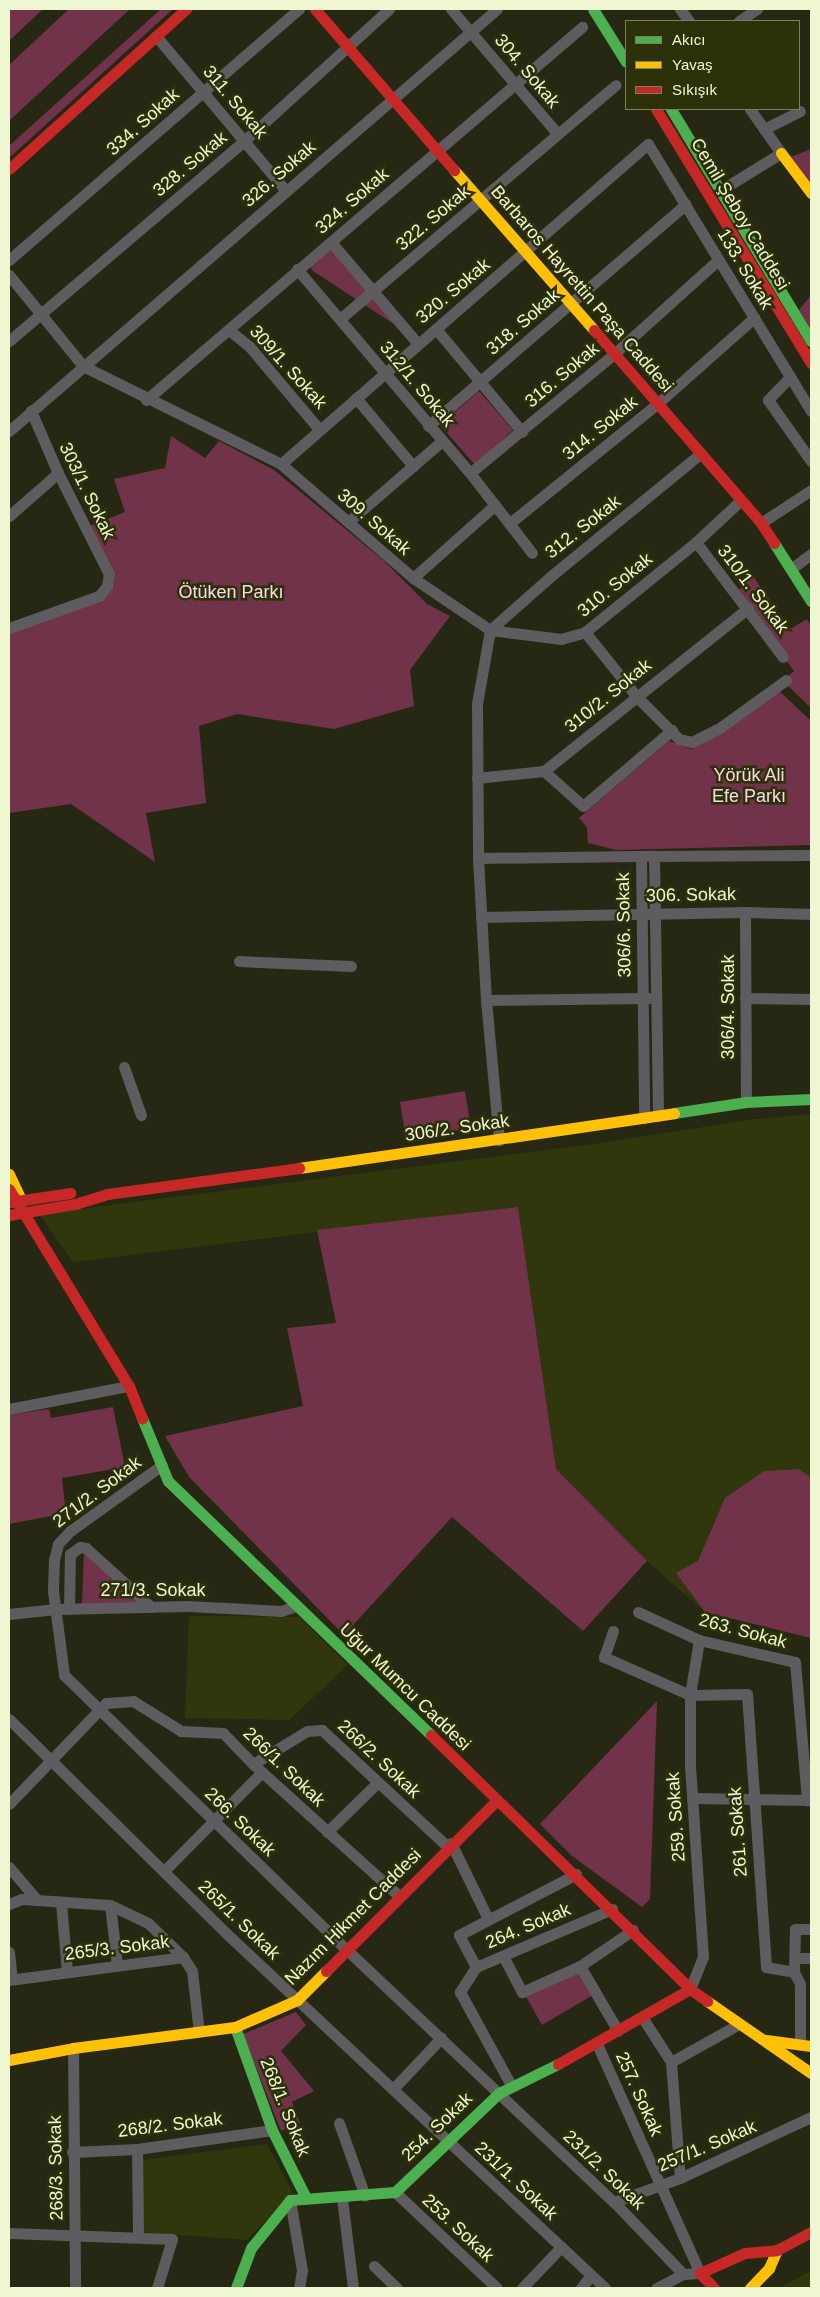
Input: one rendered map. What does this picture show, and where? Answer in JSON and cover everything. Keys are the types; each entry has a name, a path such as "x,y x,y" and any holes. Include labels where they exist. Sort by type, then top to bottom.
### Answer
{"main road":[{"path":"9,169 186,9"},
{"name":"Barbaros Hayrettin Paşa Caddesi","path":"315,9 395,98 740,501 761,523 811,601"},
{"path":"593,9 625,60"},
{"path":"600,9 625,44"},
{"name":"Cemil Şeboy Caddesi","path":"657,110 811,362"},
{"name":"Cemil Şeboy Caddesi","path":"672,110 811,341"},
{"path":"781,153 811,193"},
{"name":"306/2. Sokak","path":"9,1214 19,1205 75,1204 107,1194 499,1140 746,1102 811,1099"},
{"name":"Uğur Mumcu Caddesi","path":"9,1174 19,1205"},
{"name":"Uğur Mumcu Caddesi","path":"9,1189 81,1293 86,1312 129,1386 168,1481 612,1909 690,1989 811,2073"},
{"name":"Nazım Hikmet Caddesi","path":"9,2060 73,2048 235,2027 297,2000 449,1845 497,1800"},
{"name":"254. Sokak","path":"395,2192 499,2094 597,2044 690,1989"},
{"name":"268/1. Sokak","path":"235,2027 272,2130 306,2198"},
{"name":"Uğur Mumcu Caddesi","path":"761,2039 805,2045"},
{"path":"236,2288 251,2248 290,2200 342,2198 395,2192"},
{"path":"714,2288 700,2273 745,2252 777,2250 811,2232"},
{"path":"750,2288 769,2268 777,2250"}],"street":[{"name":"334. Sokak","path":"9,260 299,9"},
{"name":"328. Sokak","path":"9,341 244,141 347,45 389,9"},
{"name":"304. Sokak","path":"451,9 557,133"},
{"name":"326. Sokak","path":"9,431 395,98 469,30 497,9"},
{"path":"680,9 688,20"},
{"path":"740,20 757,9"},
{"name":"324. Sokak","path":"146,400 438,148 582,27"},
{"name":"311. Sokak","path":"156,36 286,191"},
{"name":"322. Sokak","path":"340,318 616,85"},
{"path":"721,190 781,153 751,110"},
{"path":"764,129 800,111"},
{"name":"133. Sokak","path":"648,144 811,411"},
{"name":"320. Sokak","path":"282,464 319,429 526,252 648,144"},
{"name":"318. Sokak","path":"428,426 686,204"},
{"path":"331,242 418,344"},
{"name":"316. Sokak","path":"470,473 522,432 615,353 718,260"},
{"name":"312/1. Sokak","path":"297,269 340,318 428,426 470,473 532,552"},
{"name":"309. Sokak","path":"9,274 83,366 146,400 282,464 413,578 490,630"},
{"name":"314. Sokak","path":"510,522 657,404 754,318"},
{"path":"436,329 522,432"},
{"name":"309/1. Sokak","path":"229,330 249,346 319,429"},
{"path":"790,377 768,400 811,461"},
{"path":"356,398 413,466"},
{"name":"303/1. Sokak","path":"9,628 99,596 107,586 109,574 58,473 31,411"},
{"path":"348,522 442,441"},
{"name":"312. Sokak","path":"490,630 551,576 700,454"},
{"path":"11,509 58,473"},
{"path":"761,523 811,490"},
{"name":"310. Sokak","path":"490,630 561,639 585,632 696,542 740,501"},
{"path":"413,578 496,505"},
{"name":"310/1. Sokak","path":"696,542 748,608 783,657"},
{"path":"791,569 811,554"},
{"name":"310/2. Sokak","path":"544,770 748,608"},
{"path":"490,630 477,704 478,858 486,1000 499,1140"},
{"path":"585,632 636,696 679,739 692,742 721,727 786,680"},
{"path":"478,778 544,770 583,806 672,730"},
{"path":"654,856 811,855"},
{"path":"478,858 641,856"},
{"name":"306/6. Sokak","path":"644,1118 641,856 654,856 658,1116"},
{"name":"306. Sokak","path":"481,917 746,912 811,914"},
{"name":"306/4. Sokak","path":"746,912 746,1102"},
{"path":"239,961 352,966"},
{"path":"486,1000 655,998"},
{"path":"745,998 811,999"},
{"path":"124,1067 141,1115"},
{"path":"9,1409 129,1386"},
{"name":"271/2. Sokak","path":"56,1609 53,1574 56,1550 61,1539 162,1465"},
{"name":"271/2. Sokak","path":"68,1609 70,1554 80,1547 86,1548 151,1607"},
{"name":"271/3. Sokak","path":"9,1614 56,1609 187,1606 281,1611 296,1606"},
{"name":"266. Sokak","path":"56,1609 64,1676 499,2094"},
{"name":"263. Sokak","path":"638,1612 699,1640 795,1662 809,1800"},
{"path":"613,1631 604,1657 690,1695"},
{"name":"259. Sokak","path":"690,1989 703,1956 693,1798 690,1695 699,1640"},
{"name":"261. Sokak","path":"690,1695 747,1694 766,1967 794,1972"},
{"name":"266/1. Sokak","path":"99,1710 106,1703 133,1701 181,1731 223,1733 253,1764 399,1896"},
{"path":"9,1804 48,1760 99,1710"},
{"name":"265/1. Sokak","path":"9,1719 48,1760 297,2000 394,2088 447,2142"},
{"name":"266/2. Sokak","path":"253,1764 307,1731 322,1730 449,1845 488,1919"},
{"path":"164,1870 262,1772"},
{"path":"327,1832 378,1782"},
{"path":"693,1798 809,1800"},
{"path":"9,1867 37,1900"},
{"name":"264. Sokak","path":"576,1874 458,1935 476,1967 612,1909"},
{"path":"9,1904 22,1899 110,1905 148,1923 183,1957"},
{"path":"61,1902 67,1972"},
{"path":"110,1905 117,1965"},
{"path":"805,2045 800,1984 794,1972 795,1929 811,1930"},
{"path":"503,1956 522,1992 580,1966 633,1930"},
{"path":"9,1952 10,1979"},
{"name":"265/3. Sokak","path":"10,1979 183,1957 192,1971 199,2032"},
{"path":"795,1958 811,1958"},
{"path":"580,1966 618,2031"},
{"path":"476,1967 460,1992 512,2088"},
{"path":"642,2017 671,2062 680,2178"},
{"path":"671,2062 739,2024"},
{"path":"394,2088 441,2038"},
{"name":"257. Sokak","path":"597,2044 700,2273"},
{"name":"268/3. Sokak","path":"73,2048 72,2152 75,2288"},
{"name":"231/2. Sokak","path":"499,2094 614,2202 683,2274"},
{"name":"257/1. Sokak","path":"614,2202 680,2178 747,2145 760,2144 811,2117"},
{"path":"339,2123 365,2196"},
{"name":"268/2. Sokak","path":"72,2152 137,2148 272,2130"},
{"name":"231/1. Sokak","path":"447,2142 605,2288"},
{"path":"137,2148 138,2236"},
{"name":"253. Sokak","path":"395,2192 497,2288"},
{"path":"342,2198 353,2288"},
{"path":"290,2200 302,2270 299,2288"},
{"path":"9,2232 138,2236 172,2239 157,2288"},
{"name":"231/1. Sokak","path":"522,2288 561,2246"},
{"path":"374,2266 397,2288"},
{"path":"657,2288 683,2274 700,2273"},
{"path":"580,2288 591,2276"}],"shaded area":[{"path":"811,1114 811,1638 705,1612 647,1561 556,1469 518,1207 73,1262 39,1214 594,1144 755,1119"},
{"path":"189,1616 299,1617 348,1665 289,1720 185,1718"},
{"path":"267,2144 293,2193 247,2240 141,2232 142,2160"},
{"path":"811,2271 811,2288 778,2288"}],"green space":[{"path":"9,9 43,9 9,41"},
{"path":"69,9 130,9 9,121 9,65"},
{"path":"161,9 173,9 9,158 9,146"},
{"path":"811,149 811,185 791,157"},
{"path":"330,243 421,342 313,271 307,263"},
{"path":"811,295 811,332 799,310"},
{"path":"479,391 513,430 475,465 440,425"},
{"name":"Ötüken Parkı","path":"171,436 205,458 219,441 274,470 383,560 427,604 450,616 410,670 414,706 334,729 237,714 199,726 206,803 146,813 155,862 71,804 9,813 9,628 99,596 109,574 85,528 125,512 114,479 165,468"},
{"path":"750,572 790,629 807,619 811,626 811,708 783,681 794,671 737,594"},
{"name":"Yörük Ali Efe Parkı","path":"777,689 811,721 811,845 616,850 588,843 587,827 579,818 669,741 692,749 723,732"},
{"path":"465,1091 471,1128 406,1139 400,1102"},
{"path":"518,1207 556,1469 647,1561 583,1631 452,1517 344,1635 189,1477 165,1436 303,1406 287,1328 336,1323 317,1230"},
{"path":"113,1407 125,1467 62,1478 66,1513 9,1524 9,1415 49,1409 51,1418"},
{"path":"799,1469 811,1478 811,1638 705,1612 676,1573 698,1561 725,1498 764,1471"},
{"path":"84,1549 144,1605 82,1604"},
{"path":"657,1701 650,1899 642,1907 572,1856 540,1824"},
{"path":"578,1970 593,1995 542,2025 524,1993"},
{"path":"296,2012 306,2025 281,2051 314,2091 292,2102 300,2123 281,2131 243,2034"}],"traffic: fast":[{"path":"593,9 625,60"},
{"path":"672,110 811,341"},
{"path":"774,543 811,601"},
{"path":"674,1113 746,1102 811,1099"},
{"path":"142,1418 168,1481 431,1735"},
{"path":"235,2027 272,2130 306,2198"},
{"path":"236,2288 251,2248 290,2200 395,2192 499,2093 558,2064"}],"traffic: slow":[{"path":"781,153 811,193"},
{"path":"454,170 594,330"},
{"path":"299,1168 674,1113"},
{"path":"9,1174 20,1198"},
{"path":"9,2060 73,2048 235,2027 297,2000 326,1971"},
{"path":"707,2001 811,2073"},
{"path":"766,2040 811,2046"},
{"path":"750,2288 769,2268 777,2250"}],"traffic: jam":[{"path":"9,169 186,9"},
{"path":"315,9 454,170"},
{"path":"657,110 811,363"},
{"path":"594,330 761,523 774,543"},
{"path":"9,1215 75,1204 107,1194 299,1168"},
{"path":"9,1189 129,1386 142,1418"},
{"path":"10,1202 70,1193"},
{"path":"431,1735 690,1989 707,2001"},
{"path":"326,1971 497,1800"},
{"path":"558,2064 690,1989"},
{"path":"714,2288 700,2273 745,2253 777,2250 811,2232"}]}
